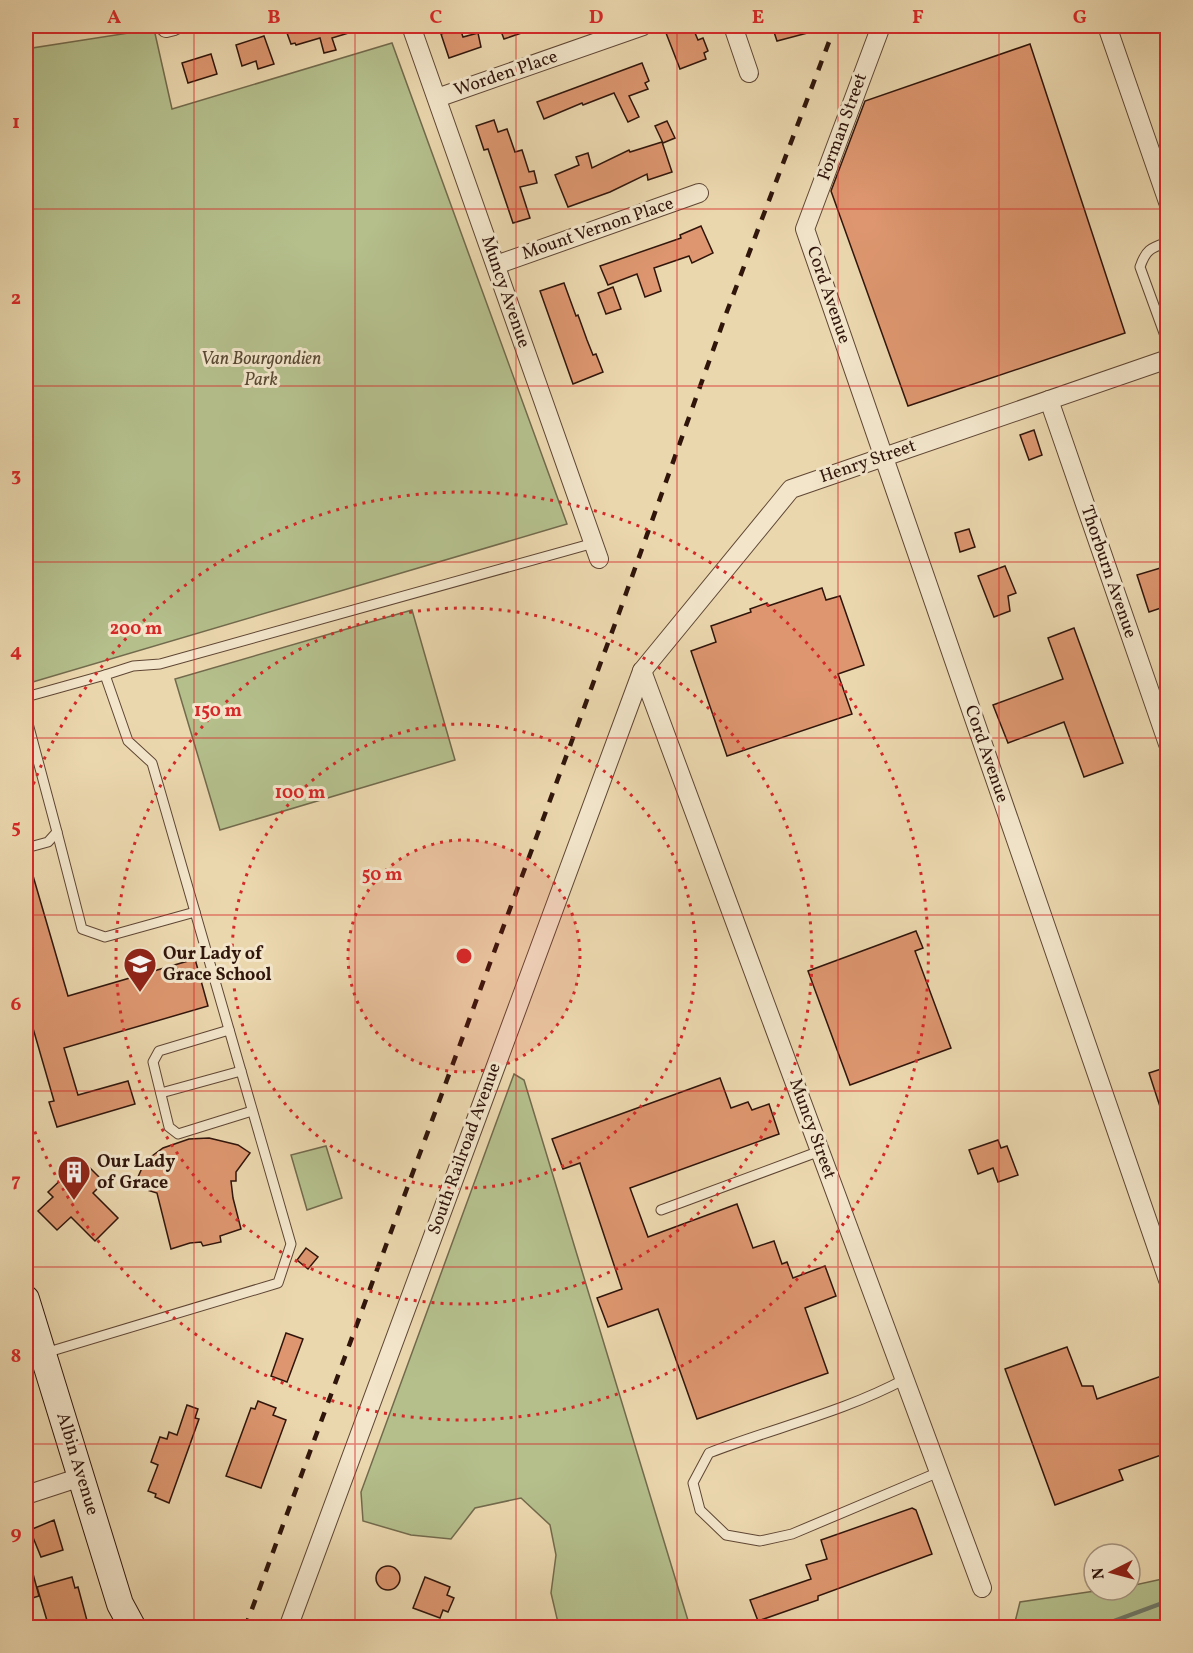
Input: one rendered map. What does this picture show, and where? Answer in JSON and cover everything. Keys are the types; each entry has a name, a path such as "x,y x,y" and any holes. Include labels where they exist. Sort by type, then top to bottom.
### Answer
{"street":[{"name":"Muncy Avenue","path":"411,26 596,551"},
{"name":"Worden Place","path":"437,98 643,26"},
{"path":"733,26 750,73"},
{"name":"Forman Street","path":"805,229 881,26"},
{"path":"1107,26 1167,202"},
{"name":"Mount Vernon Place","path":"496,265 699,193"},
{"name":"Cord Avenue","path":"805,229 1167,1280"},
{"name":"Henry Street","path":"642,671 791,489 1167,359"},
{"name":"Thorburn Avenue","path":"1049,400 1167,744"},
{"name":"Muncy Street","path":"642,671 982,1588"},
{"name":"South Railroad Avenue","path":"288,1628 642,671"},
{"name":"Albin Avenue","path":"26,1299 120,1604 134,1628"},
{"path":"26,1495 81,1477"}],"lane":[{"path":"1167,242 1151,248 1144,256 1140,267 1167,344"},
{"path":"26,697 133,666 160,664 596,551"},
{"path":"43,1354 278,1283 291,1245 152,763 128,741 105,675"},
{"path":"26,716 82,929 105,937 195,912"},
{"path":"26,848 48,842 57,832"},
{"path":"229,1030 159,1051 153,1062 169,1127 178,1134 252,1111"},
{"path":"161,1093 241,1071"},
{"path":"661,1210 820,1151"},
{"path":"905,1379 837,1408 709,1453 693,1483 700,1510 726,1535 760,1541 792,1534 939,1472"}],"green space":[{"name":"Van Bourgondien Park","path":"154,29 172,109 392,43 567,524 26,684 26,49"},
{"path":"412,610 455,760 220,830 175,679"},
{"path":"514,1074 524,1080 690,1627 559,1627 551,1593 556,1555 550,1525 521,1498 475,1508 451,1539 411,1535 363,1521 361,1492"},
{"path":"326,1146 342,1198 307,1210 291,1155"},
{"path":"1167,1578 1167,1627 1018,1628 1015,1622 1020,1602 1082,1593 1082,1602 1142,1602 1142,1583"}],"building":[{"path":"306,26 362,26 362,29 332,38 336,50 324,53 320,38 296,45 291,44 287,33"},
{"path":"499,26 538,26 539,27 504,39"},
{"path":"692,26 698,40 703,38 708,51 704,53 706,59 680,69 666,33"},
{"path":"772,26 819,26 819,30 777,41"},
{"path":"460,28 463,37 478,33 481,47 449,58 441,34"},
{"path":"264,36 274,64 258,69 256,61 242,66 236,45"},
{"path":"1030,44 1125,333 908,406 831,191 865,101"},
{"path":"211,54 217,74 188,83 182,63"},
{"path":"642,63 649,81 645,83 648,89 629,96 639,117 628,122 614,93 544,119 537,102"},
{"path":"494,120 498,132 507,129 515,152 522,150 529,172 534,171 537,183 520,187 530,218 513,223 488,149 484,150 476,126"},
{"path":"667,121 675,138 663,143 655,126"},
{"path":"662,142 672,172 648,180 647,174 610,192 568,207 555,175 579,165 576,157 588,153 592,168 629,150 630,152"},
{"path":"701,226 713,253 692,263 689,256 654,268 661,291 645,297 637,274 608,285 600,266 681,238 680,235"},
{"path":"564,283 593,355 596,354 603,372 573,384 540,291"},
{"path":"613,287 621,309 606,314 598,293"},
{"path":"1034,430 1042,455 1029,460 1020,435"},
{"path":"969,529 975,547 960,552 955,533"},
{"path":"1005,566 1016,593 1008,596 1010,611 994,617 978,576"},
{"path":"1167,566 1167,606 1149,612 1137,575"},
{"path":"822,588 826,600 840,596 864,665 838,674 852,714 727,756 691,651 716,642 711,626 751,612 750,609 767,603 768,606"},
{"path":"1074,628 1123,763 1084,777 1064,722 1008,743 993,705 1063,679 1048,638"},
{"name":"Our Lady of Grace School","path":"29,862 68,996 195,959 208,1006 64,1048 78,1095 128,1081 135,1104 57,1127 49,1102 54,1101 26,1004 26,863"},
{"path":"916,931 923,948 915,951 951,1048 850,1085 808,971"},
{"path":"1167,1067 1167,1121 1165,1122 1149,1073"},
{"path":"720,1078 731,1108 748,1102 752,1110 769,1104 779,1134 630,1188 648,1237 737,1204 753,1248 774,1241 782,1264 787,1262 793,1278 825,1266 836,1296 805,1308 828,1373 697,1419 658,1309 608,1327 597,1298 622,1289 580,1163 563,1169 552,1139"},
{"path":"209,1138 238,1145 250,1153 236,1172 236,1181 231,1181 241,1229 220,1236 221,1242 203,1246 201,1242 190,1243 171,1249 157,1193 134,1186 142,1168 163,1148 189,1139"},
{"path":"998,1140 1001,1148 1007,1146 1018,1175 998,1182 993,1168 978,1174 969,1150"},
{"name":"Our Lady of Grace","path":"85,1163 104,1182 93,1193 118,1218 95,1241 71,1217 57,1230 38,1211 53,1197 48,1192 69,1172 72,1175"},
{"path":"306,1248 318,1257 308,1269 297,1260"},
{"path":"286,1333 303,1339 287,1382 271,1376"},
{"path":"1067,1347 1082,1386 1093,1386 1097,1399 1167,1374 1167,1397 1161,1400 1167,1419 1167,1453 1119,1470 1123,1480 1055,1505 1005,1369"},
{"path":"258,1401 276,1408 273,1415 286,1420 261,1488 226,1476 251,1408 255,1409"},
{"path":"187,1405 198,1409 195,1418 199,1419 169,1503 148,1491 158,1465 151,1462 160,1437 167,1439 169,1432 177,1435"},
{"path":"912,1508 916,1510 932,1554 818,1596 818,1600 758,1621 750,1600 811,1579 806,1565 827,1559 821,1540"},
{"path":"54,1520 63,1550 41,1557 30,1530"},
{"path":"29,1559 39,1596 26,1600 26,1560"},
{"path":"388,1566 397,1569 400,1578 397,1587 388,1590 379,1587 376,1578 379,1569"},
{"path":"72,1577 75,1588 78,1587 89,1628 66,1628 64,1620 48,1624 37,1587"},
{"path":"425,1577 450,1587 447,1595 454,1598 448,1612 443,1610 440,1618 413,1608"}],"waterway":[{"path":"1095,1628 1168,1601"}],"railway":[{"path":"245,1628 619,613 726,314 835,26"}],"place":[{"name":"Our Lady of Grace School","path":"140,993"},
{"name":"Our Lady of Grace","path":"74,1201"}]}
